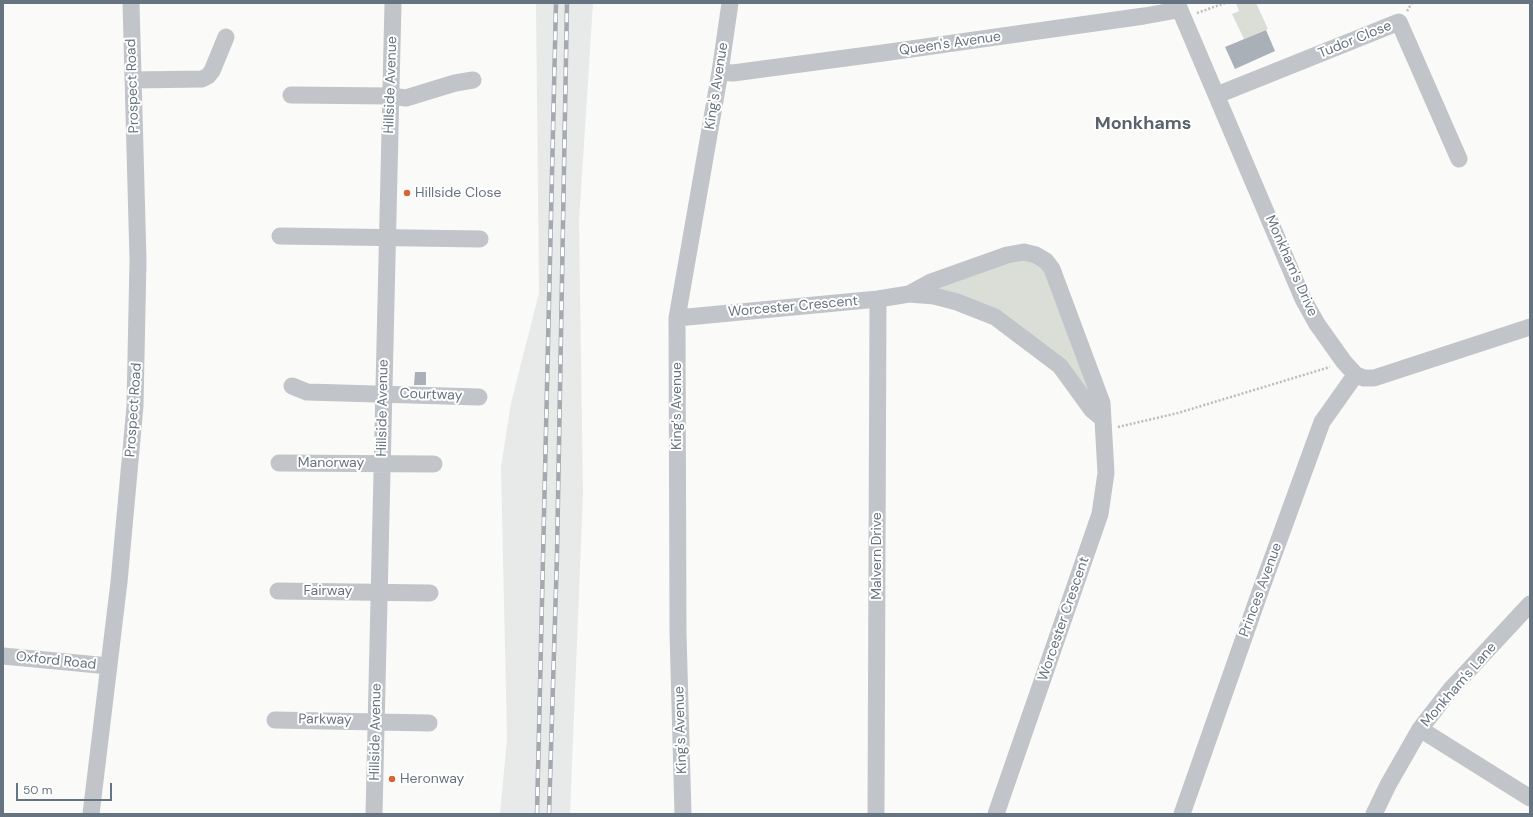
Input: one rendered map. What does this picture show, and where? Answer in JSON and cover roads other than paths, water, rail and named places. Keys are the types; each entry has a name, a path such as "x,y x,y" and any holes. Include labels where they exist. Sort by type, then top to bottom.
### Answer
{"street":[{"name":"Prospect Road","path":"91,814 109,666 128,487 136,384 138,260 131,3"},
{"name":"Hillside Avenue","path":"374,814 378,591 393,3"},
{"name":"King's Avenue","path":"683,814 678,626 677,318 720,72 730,3"},
{"name":"Queen's Avenue","path":"720,72 733,74 1180,10"},
{"name":"Monkham's Drive","path":"1180,10 1303,299 1317,324 1344,362 1356,375"},
{"name":"Tudor Close","path":"1217,95 1399,22 1459,159"},
{"path":"133,80 202,79 208,76 212,71 226,37"},
{"path":"291,95 391,96 406,98 455,83 473,80"},
{"path":"280,236 387,236 480,239"},
{"name":"Worcester Crescent","path":"909,294 931,282 1007,255 1024,252 1036,255 1046,261 1052,269 1060,286 1102,403 1106,473 1100,514 996,814"},
{"name":"Worcester Crescent","path":"677,318 878,299 909,294 934,296 957,302 996,317 1060,366 1103,425"},
{"name":"Malvern Drive","path":"876,814 878,299"},
{"path":"1356,375 1364,378 1374,378 1530,327"},
{"name":"Princes Avenue","path":"1182,814 1260,592 1322,422 1350,380 1356,375"},
{"name":"Courtway","path":"292,386 307,392 479,397"},
{"name":"Manorway","path":"279,463 434,464"},
{"name":"Fairway","path":"278,591 378,591 430,593"},
{"name":"Monkham's Lane","path":"1374,814 1388,785 1420,729 1451,689 1530,604"},
{"name":"Oxford Road","path":"3,656 109,666"},
{"name":"Parkway","path":"275,720 429,723"},
{"path":"1420,729 1530,798"}],"railway":[{"path":"537,814 556,3"},
{"path":"549,814 557,555 567,3"}],"place":[{"name":"Hillside Close","path":"407,193"},
{"name":"Heronway","path":"392,779"}],"district":[{"name":"Monkhams","path":"1143,124"}]}
